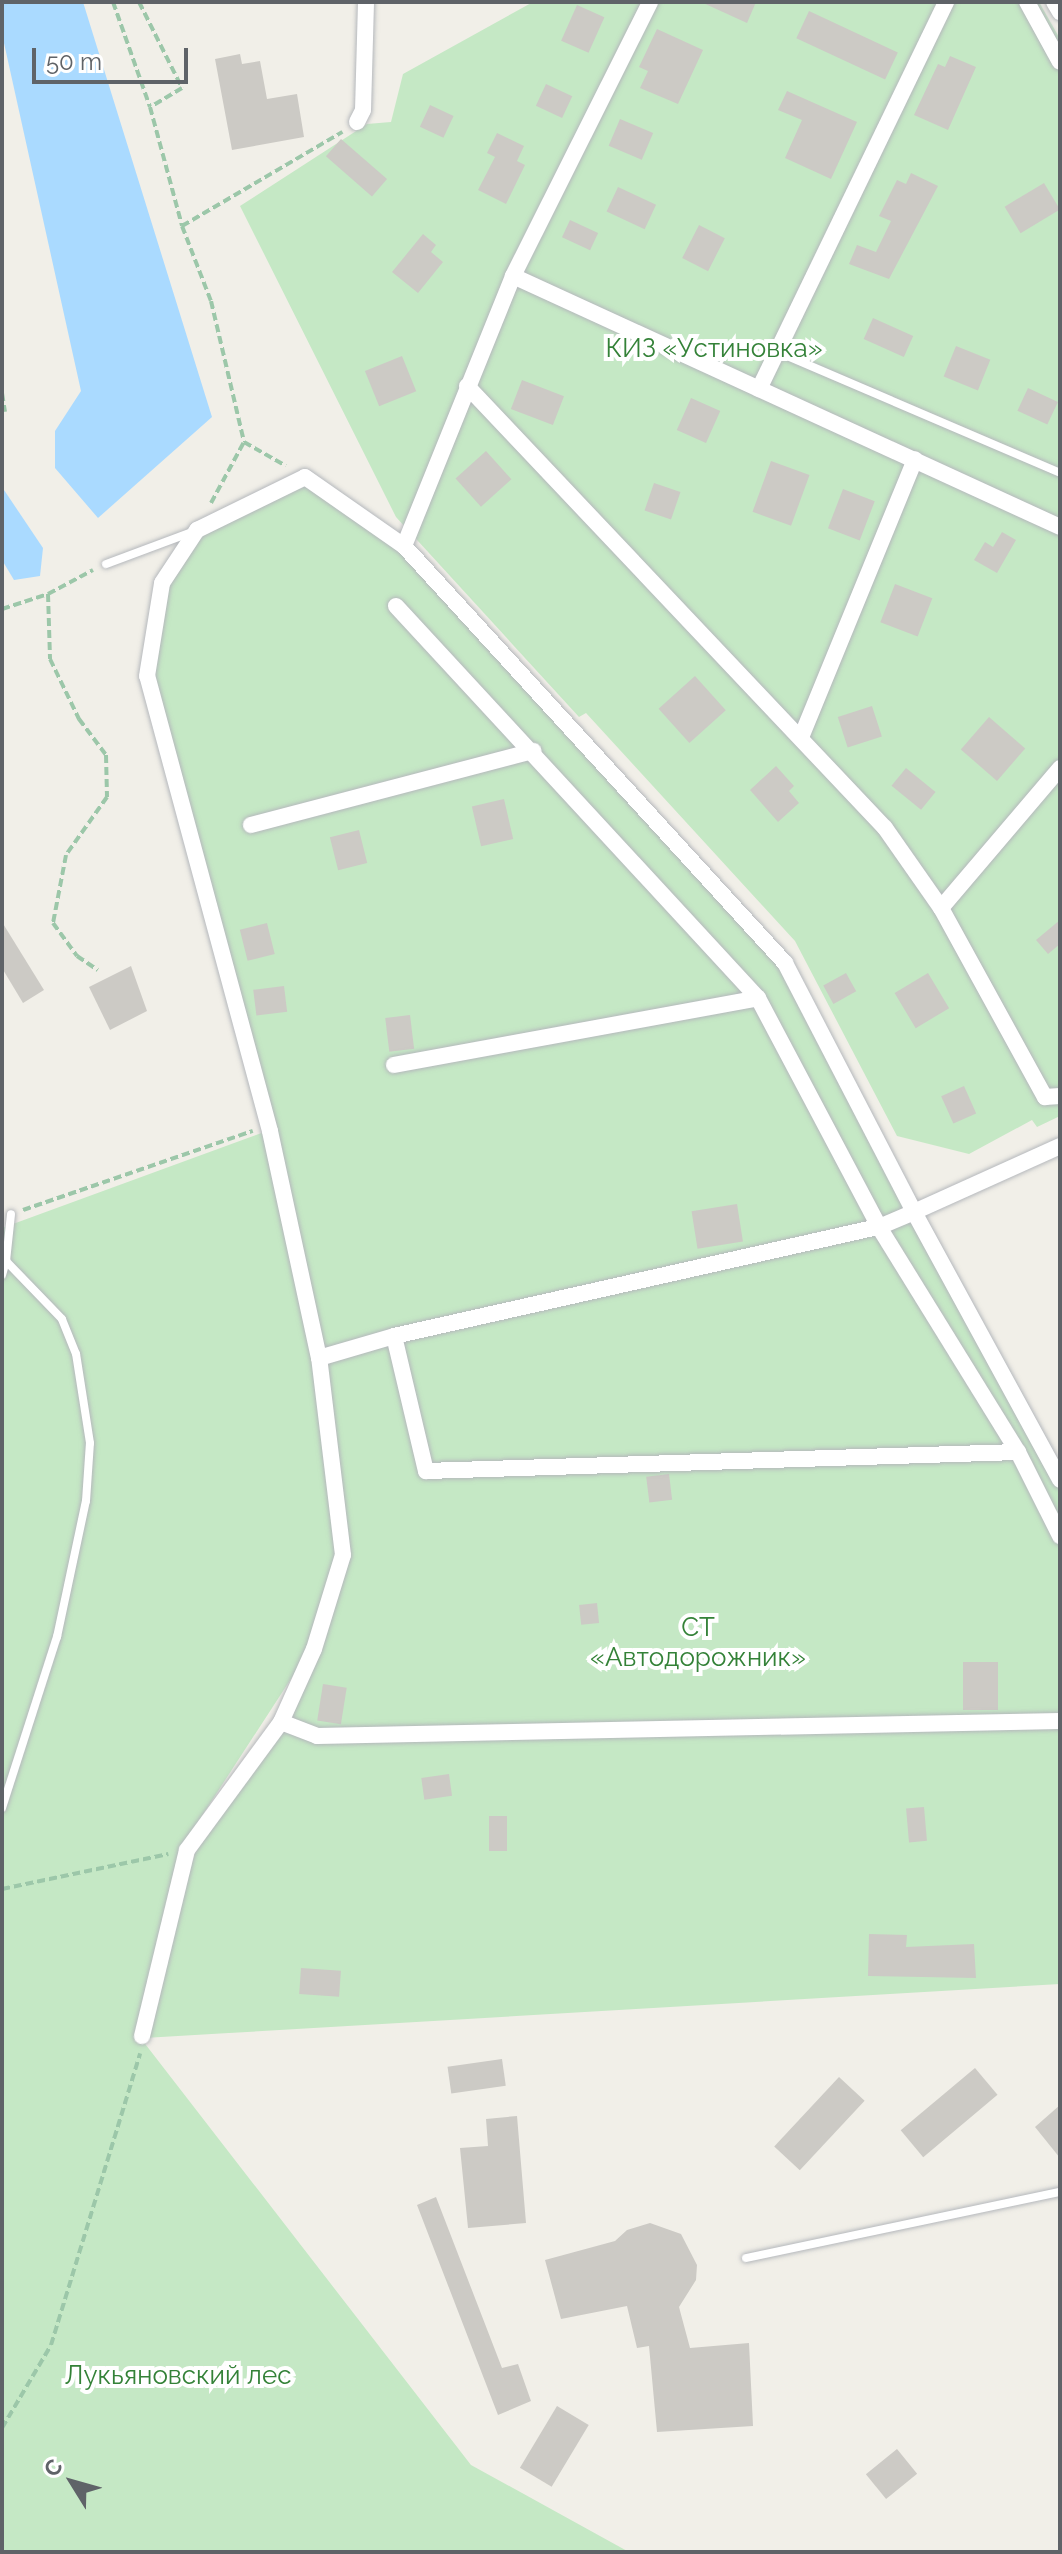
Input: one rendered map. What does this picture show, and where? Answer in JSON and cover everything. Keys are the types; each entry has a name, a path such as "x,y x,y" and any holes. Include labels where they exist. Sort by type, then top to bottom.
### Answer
{"street":[{"path":"357,122 363,110 366,2"},
{"path":"404,546 513,276 650,2"},
{"path":"759,389 946,2"},
{"path":"1027,2 1060,62"},
{"path":"1054,2 1060,12"},
{"path":"513,276 1060,527"},
{"path":"467,386 802,735 885,828 941,908 1045,1097 1060,1096"},
{"path":"802,735 915,459"},
{"path":"142,2036 187,1850 281,1722 314,1649 343,1555 319,1358 268,1126 147,676 162,583 197,530 305,477 404,546 785,963 914,1212 1060,1480"},
{"path":"396,606 758,998 879,1227 1018,1452 1060,1536"},
{"path":"251,825 533,751"},
{"path":"941,908 1060,768"},
{"path":"394,1065 758,998"},
{"path":"319,1358 394,1336 879,1227 1060,1146"},
{"path":"394,1336 426,1471 1018,1452"},
{"path":"281,1722 317,1736 1060,1721"}],"lane":[{"path":"777,352 1060,473"},
{"path":"106,564 197,530"},
{"path":"2,1275 11,1214"},
{"path":"2,1808 57,1637 86,1501 90,1443 76,1354 62,1319 6,1261"},
{"path":"746,2258 1060,2192"}],"path":[{"path":"113,2 150,107 182,226 211,301 244,442 197,530"},
{"path":"139,2 182,88 150,107"},
{"path":"182,226 357,122"},
{"path":"2,393 5,412"},
{"path":"244,442 305,477"},
{"path":"2,609 48,594 106,564"},
{"path":"48,594 50,659 79,719 106,755 107,797 66,855 53,923 77,956 98,970"},
{"path":"11,1214 268,1126"},
{"path":"2,1889 187,1850"},
{"path":"2,2428 51,2345 136,2079 142,2036"}],"green space":[{"name":"КИЗ «Устиновка»","path":"533,2 1039,2 1060,39 1060,1116 1037,1127 1032,1120 969,1154 897,1136 795,941 586,713 579,717 396,517 240,206 367,124 391,122 403,74"},
{"name":"СТ «Автодорожник»","path":"305,477 393,538 785,963 1060,1480 1060,1984 144,2038 195,1853 287,1724 347,1555 321,1357 147,676 162,583 197,530"},
{"name":"Лукьяновский лес","path":"267,1131 320,1394 339,1555 311,1648 181,1848 139,2036 471,2465 629,2552 2,2552 2,1228"}],"water":[{"path":"3,2 83,2 212,417 98,518 55,468 55,431 81,391 2,34"},
{"path":"2,487 43,548 40,576 14,580 2,560"}],"building":[{"path":"701,2 756,2 747,23"},
{"path":"577,5 604,17 589,53 561,41"},
{"path":"809,11 898,52 885,80 796,38"},
{"path":"657,29 703,50 678,104 640,88 648,71 639,67"},
{"path":"240,54 242,64 260,61 267,99 297,94 304,137 232,150 215,59"},
{"path":"950,56 976,67 948,130 914,115 938,64 945,67"},
{"path":"546,84 572,96 562,118 536,106"},
{"path":"787,91 857,122 831,179 785,158 802,120 778,110"},
{"path":"430,105 454,116 443,138 420,127"},
{"path":"620,119 653,133 642,160 609,146"},
{"path":"497,133 524,146 517,161 525,165 506,204 478,190 495,157 487,153"},
{"path":"341,139 387,179 372,196 326,156"},
{"path":"911,173 938,186 889,279 849,264 857,245 876,252 891,221 879,216 897,180 906,184"},
{"path":"1044,183 1060,210 1021,233 1005,207"},
{"path":"618,187 656,205 645,229 607,211"},
{"path":"570,220 598,233 590,250 562,237"},
{"path":"699,225 725,238 708,271 682,258"},
{"path":"423,234 436,245 431,252 443,262 418,293 392,272"},
{"path":"873,318 913,336 904,357 864,339"},
{"path":"956,346 990,360 978,390 944,377"},
{"path":"402,356 416,391 379,406 365,371"},
{"path":"522,380 564,396 553,425 511,409"},
{"path":"1028,388 1058,402 1047,425 1017,411"},
{"path":"691,398 720,411 706,443 677,430"},
{"path":"486,451 511,479 481,507 456,478"},
{"path":"771,461 810,475 791,526 753,512"},
{"path":"654,483 680,492 671,520 645,510"},
{"path":"843,489 875,501 860,540 828,528"},
{"path":"1002,532 1016,540 997,573 974,560 985,542 993,547"},
{"path":"895,584 932,598 918,637 880,622"},
{"path":"695,676 726,710 689,743 659,709"},
{"path":"872,706 882,736 848,748 838,717"},
{"path":"989,717 1025,748 997,781 961,749"},
{"path":"776,766 794,786 789,791 799,803 778,822 750,790"},
{"path":"906,768 936,792 921,810 892,786"},
{"path":"504,799 513,839 481,846 472,806"},
{"path":"359,830 367,863 338,870 330,837"},
{"path":"1060,920 1060,944 1048,954 1036,940"},
{"path":"2,922 44,990 23,1003 2,968"},
{"path":"267,923 275,954 248,961 240,930"},
{"path":"131,966 147,1011 110,1030 89,987"},
{"path":"846,973 856,991 833,1004 823,986"},
{"path":"928,973 949,1008 916,1028 895,993"},
{"path":"284,986 287,1012 256,1016 253,990"},
{"path":"410,1015 414,1049 389,1052 385,1018"},
{"path":"964,1086 976,1113 953,1124 941,1096"},
{"path":"737,1204 743,1242 698,1249 692,1211"},
{"path":"669,1474 672,1500 649,1503 646,1477"},
{"path":"597,1603 599,1623 581,1625 579,1605"},
{"path":"963,1662 998,1662 998,1710 963,1710"},
{"path":"323,1684 347,1688 341,1724 317,1721"},
{"path":"449,1774 452,1796 424,1800 421,1778"},
{"path":"924,1807 927,1841 909,1842 906,1809"},
{"path":"489,1816 507,1816 507,1851 489,1851"},
{"path":"869,1934 907,1935 906,1947 974,1944 976,1978 868,1976"},
{"path":"301,1968 341,1971 339,1997 299,1994"},
{"path":"502,2059 506,2086 451,2093 448,2067"},
{"path":"975,2068 997,2095 923,2157 901,2130"},
{"path":"839,2077 865,2101 800,2170 774,2146"},
{"path":"1060,2105 1060,2158 1035,2127"},
{"path":"517,2116 526,2223 468,2228 460,2148 488,2146 486,2119"},
{"path":"436,2197 502,2368 518,2364 531,2401 498,2415 417,2205"},
{"path":"650,2223 681,2234 697,2265 696,2280 679,2307 690,2348 749,2343 753,2426 657,2432 649,2346 637,2348 627,2306 561,2319 545,2260 615,2241 627,2230"},
{"path":"557,2406 589,2425 552,2487 520,2468"},
{"path":"897,2449 917,2474 886,2499 866,2474"}]}
